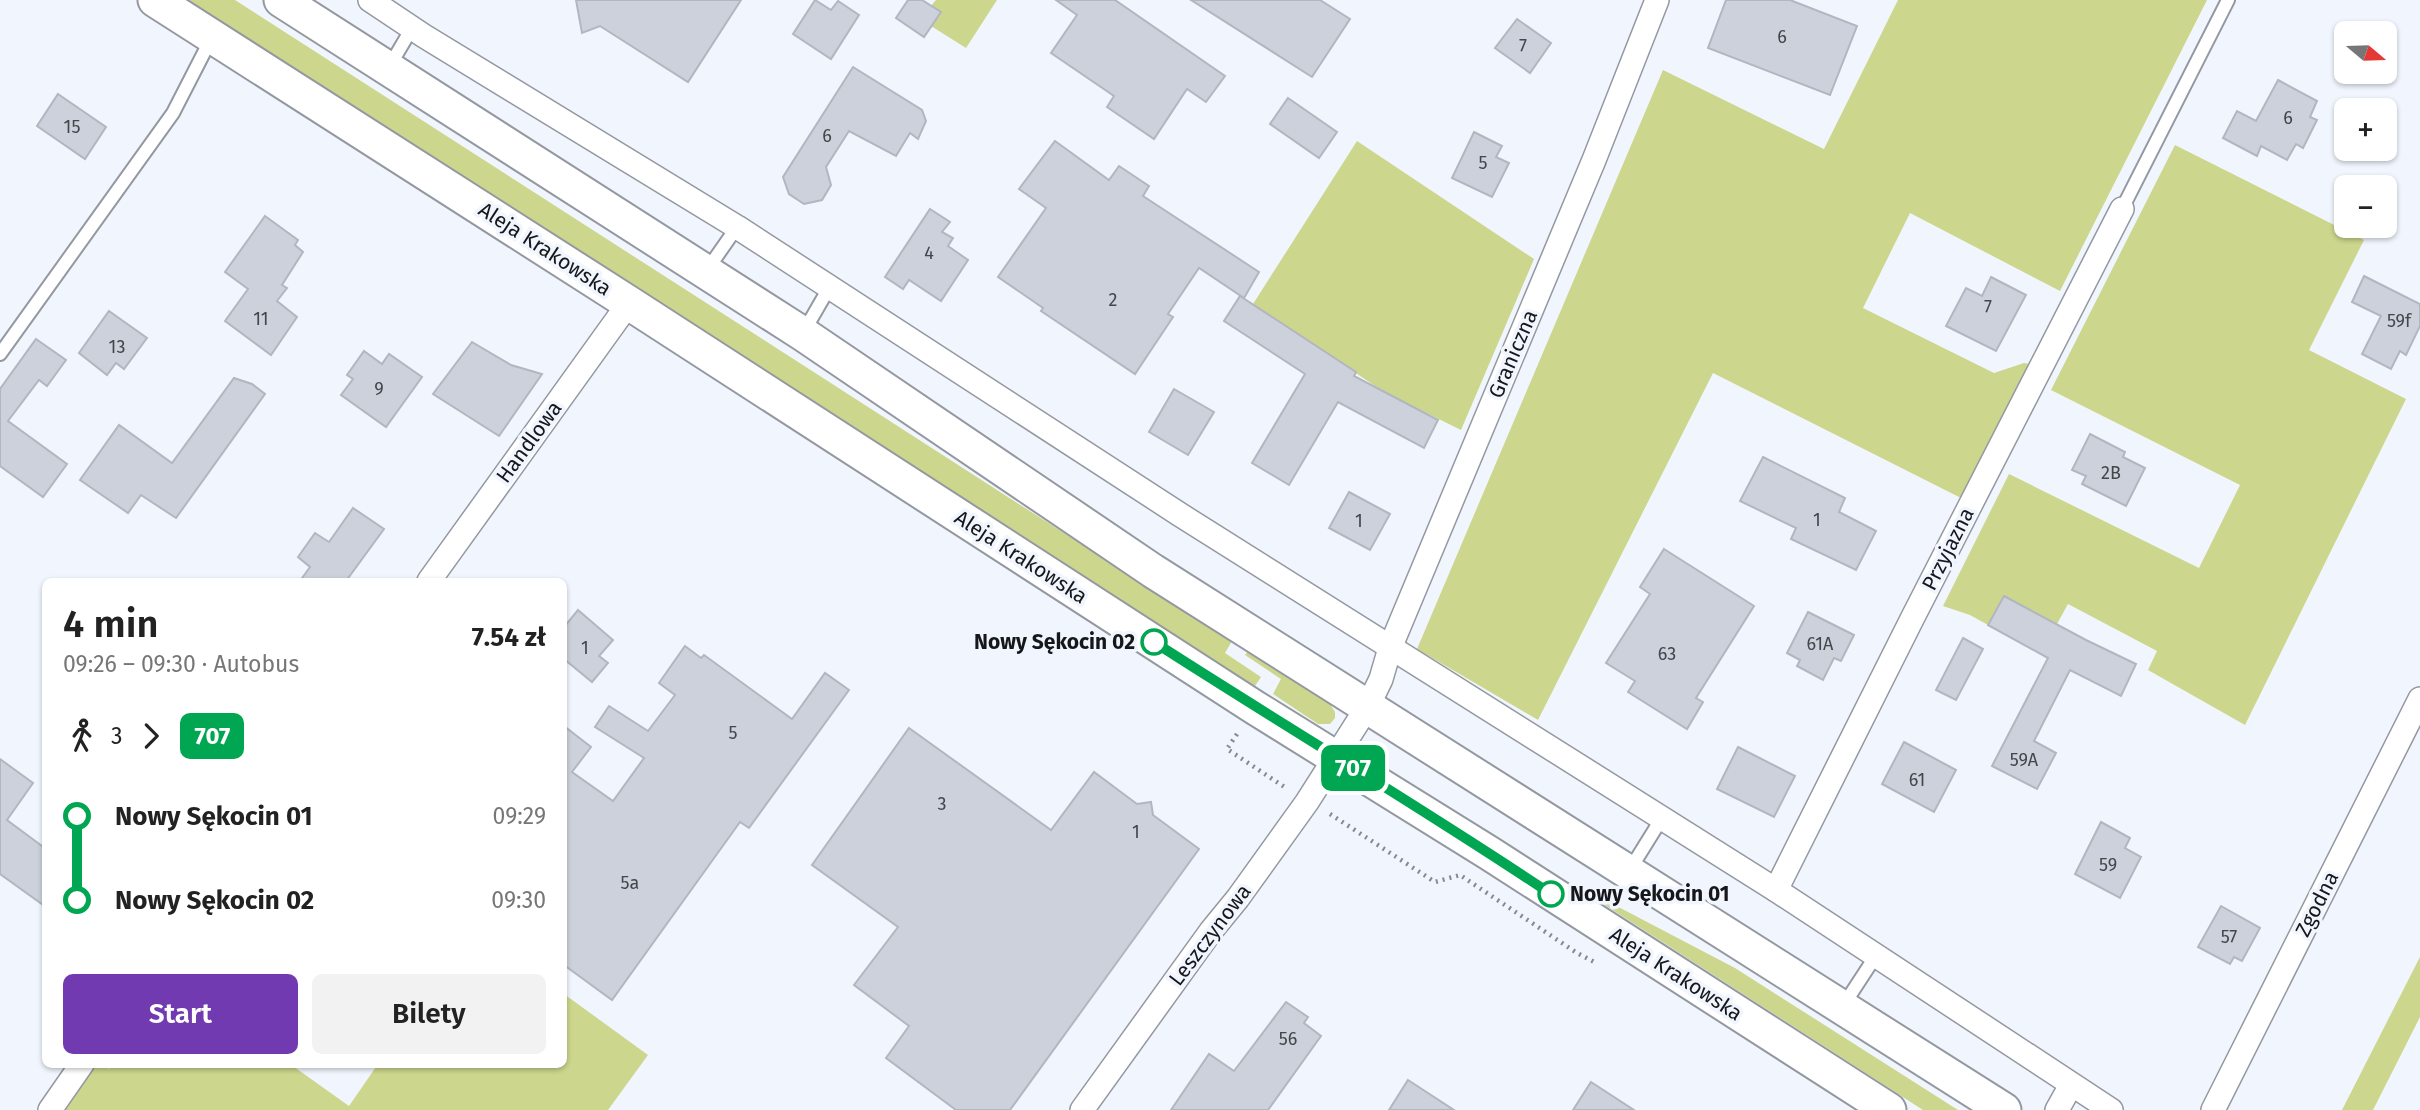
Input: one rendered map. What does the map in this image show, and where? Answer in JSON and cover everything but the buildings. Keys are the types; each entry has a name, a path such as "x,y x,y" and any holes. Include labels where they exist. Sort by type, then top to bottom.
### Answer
{"main road":[{"name":"Aleja Krakowska","path":"155,0 956,516 1889,1110"},
{"path":"295,4 388,69 803,334 1153,571 2004,1110"}],"street":[{"path":"370,0 737,227 1391,648 1776,890 2111,1110"},
{"name":"Graniczna","path":"1368,706 1594,160 1657,0"},
{"name":"Przyjazna","path":"1776,890 2122,209"},
{"name":"Handlowa","path":"431,578 629,303"},
{"name":"Zgodna","path":"2213,1110 2420,699"},
{"name":"Leszczynowa","path":"1082,1110 1210,931 1264,863 1368,706"},
{"path":"50,1110 79,1068"},
{"path":"2057,1110 2071,1085"}],"lane":[{"path":"2122,209 2228,0"},
{"path":"388,69 412,28"},
{"path":"0,354 173,113 212,37"},
{"path":"706,271 737,227"},
{"path":"803,334 829,288"},
{"path":"1629,871 1662,818"},
{"path":"1843,1006 1875,957"}],"path":[{"path":"1227,749 1293,792"},
{"path":"1320,810 1331,814 1435,882 1460,875 1577,953 1600,965"}],"green space":[{"path":"187,0 235,0 1232,641 1225,653 1261,677 1255,686"},
{"path":"936,0 997,0 966,48 931,26 931,6"},
{"path":"1898,0 2207,0 2060,291 1910,213 1863,308 1994,373 2024,363 2030,364 1963,499 1713,373 1538,720 1417,649 1663,70 1824,149"},
{"path":"1357,141 1534,259 1461,430 1384,392 1253,304"},
{"path":"2175,145 2334,225 2334,238 2364,240 2309,350 2406,399 2245,725 2148,670 2157,651 2068,604 2057,624 2004,596 1988,625 1970,615 1943,606 2009,474 2199,568 2240,485 2051,390"},
{"path":"1248,651 1330,704 1335,718 1330,724 1318,724 1273,694 1281,679 1245,655"},
{"path":"1607,901 1735,968 1958,1110 1923,1110 1605,905"},
{"path":"2420,957 2420,1017 2373,1110 2342,1110"},
{"path":"567,996 648,1055 608,1110 64,1110 93,1068 296,1068 349,1106 375,1068 567,1068"}],"bus line":[{"name":"707","path":"1154,642 1551,894"}],"place":[{"name":"Nowy Sękocin 02","path":"1154,642"},
{"name":"Nowy Sękocin 01","path":"1551,894"}]}
